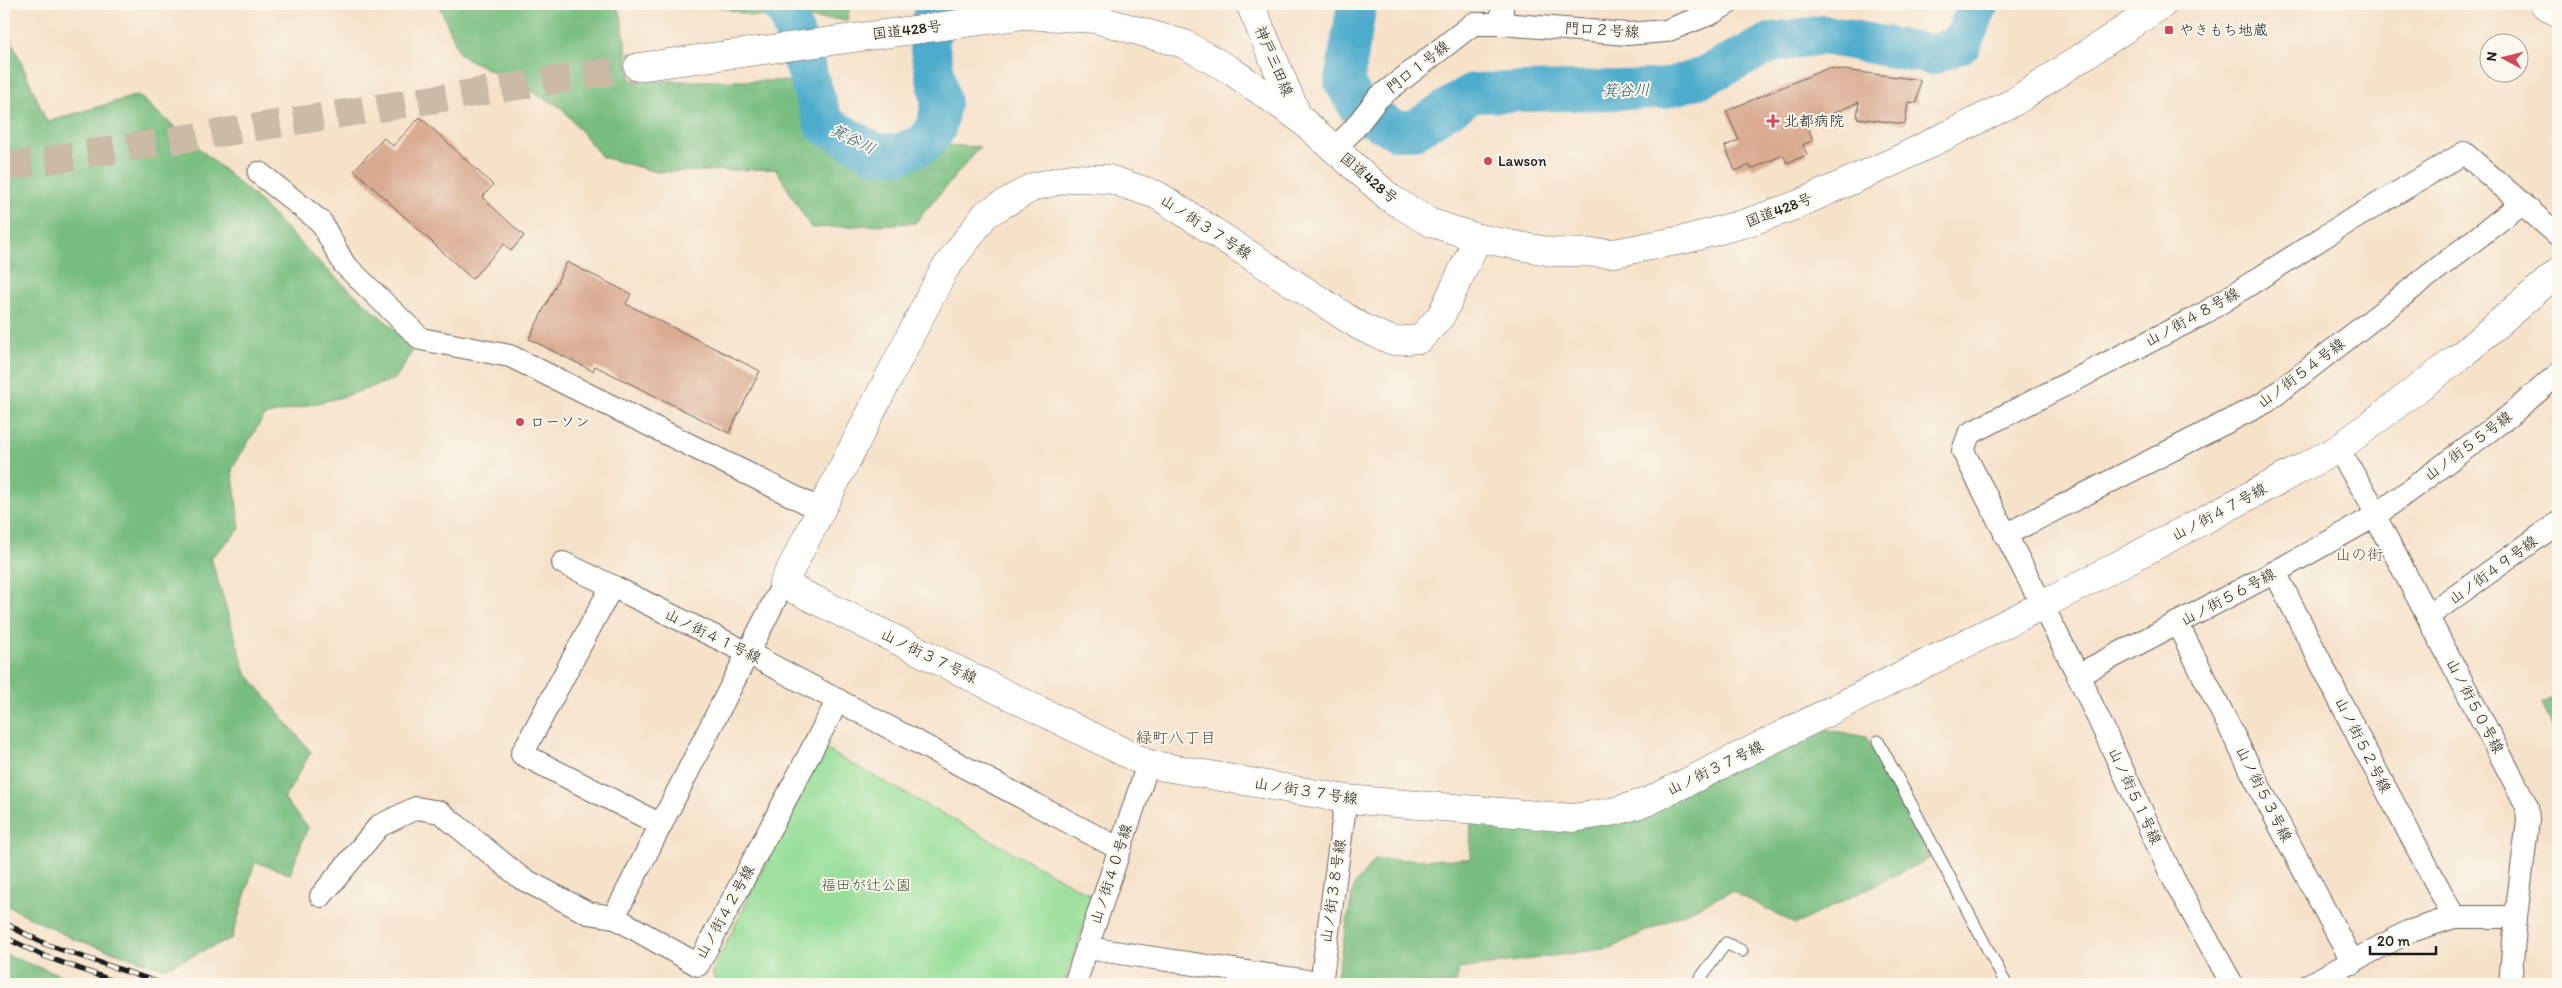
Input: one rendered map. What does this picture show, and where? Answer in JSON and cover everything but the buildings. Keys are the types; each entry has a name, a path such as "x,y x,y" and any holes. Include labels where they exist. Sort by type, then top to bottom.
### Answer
{"main road":[{"name":"神戸三田線","path":"1250,4 1298,117"},
{"name":"国道428号","path":"638,67 1024,15 1096,19 1184,44 1230,70 1298,117 1390,198 1429,222 1478,238 1552,252 1614,253 1687,239 1746,223 1794,206 1895,162 2014,102 2163,4"},
{"path":"2544,4 2558,13"},
{"name":"山ノ街３７号線","path":"1478,238 1441,316 1420,339 1393,341 1361,327 1157,195 1109,179 1071,178 1033,186 986,214 944,270 783,584 1148,764 1346,799 1573,818 1616,811 1649,801 1846,702"},
{"name":"山ノ街４７号線","path":"1846,702 2043,605 2338,449 2458,358 2558,272"}],"street":[{"name":"門口２号線","path":"1502,14 1627,34 1666,31 1712,13 1727,4"},
{"name":"門口１号線","path":"1334,149 1353,130 1378,98 1473,24 1502,14"},
{"name":"山ノ街４８号線","path":"2043,605 1963,451 1968,434 2203,314 2338,228 2464,153 2558,235"},
{"path":"259,173 321,222 344,264 421,340 510,356 821,510"},
{"name":"山ノ街５４号線","path":"2005,535 2266,402 2522,203"},
{"name":"山ノ街５５号線","path":"2375,516 2509,416 2558,374"},
{"name":"山ノ街５０号線","path":"2338,449 2370,501 2375,516 2527,806 2528,820 2510,984"},
{"name":"山ノ街５６号線","path":"2078,674 2275,572 2375,516"},
{"name":"山ノ街４９号線","path":"2428,616 2558,523"},
{"name":"山ノ街４１号線","path":"564,563 748,653 1120,849"},
{"name":"山ノ街５２号線","path":"2275,572 2363,746 2454,917"},
{"name":"山ノ街３７号線","path":"748,653 783,584"},
{"path":"612,586 522,754 661,825"},
{"name":"山ノ街５１号線","path":"2043,605 2078,674 2173,878 2232,984"},
{"name":"山ノ街５３号線","path":"2177,624 2263,794 2352,963"},
{"path":"321,896 379,826 416,808 440,812 521,878 588,913 614,917 748,653"},
{"name":"山ノ街４２号線","path":"614,917 698,965 838,700"},
{"name":"山ノ街４０号線","path":"1074,984 1148,764"},
{"name":"山ノ街３８号線","path":"1321,984 1346,799"},
{"path":"2310,984 2408,932 2454,917 2516,918"},
{"path":"1087,948 1321,984"}],"lane":[{"path":"1878,741 2006,984"},
{"path":"1696,984 1726,943 1742,951"}],"green space":[{"path":"439,4 615,4 621,15 631,81 819,81 831,139 980,147 915,223 811,228 776,169 657,172 602,157 561,107 460,55"},
{"path":"709,4 850,4 847,20 752,16"},
{"path":"4,23 47,122 138,95 254,196 327,270 415,347 395,379 346,396 264,416 232,469 240,529 211,558 246,673 311,752 284,799 308,827 290,874 255,862 232,938 164,968 73,939 4,904"},
{"path":"2558,696 2558,741 2542,703"},
{"path":"1818,728 1866,737 1930,858 1796,924 1732,891 1610,948 1459,969 1456,984 1335,984 1354,885 1375,860 1470,859 1471,820 1589,822"},
{"name":"福田が辻公園","path":"823,748 1094,897 1064,984 717,984 712,972"},
{"path":"4,953 11,957 86,984 4,984"}],"waterway":[{"name":"箕谷川","path":"779,4 787,11 824,124 875,153 898,154 924,144 936,129 941,103 929,44 935,4"},
{"name":"箕谷川","path":"1357,4 1344,82 1361,112 1396,130 1414,130 1473,93 1662,89 1698,79 1773,42 1824,35 1932,55 1962,43 1979,4"}],"tunnel":[{"path":"4,167 638,67"}],"railway":[{"path":"4,923 45,944 163,984"},
{"path":"4,937 44,956 122,984"}],"place":[{"name":"やきもち地蔵","path":"2169,30"},
{"name":"北都病院","path":"1773,121"},
{"name":"Lawson","path":"1488,161"},
{"name":"ローソン","path":"520,422"}],"district":[{"name":"山の街","path":"2359,554"},
{"name":"緑町八丁目","path":"1176,737"}]}
